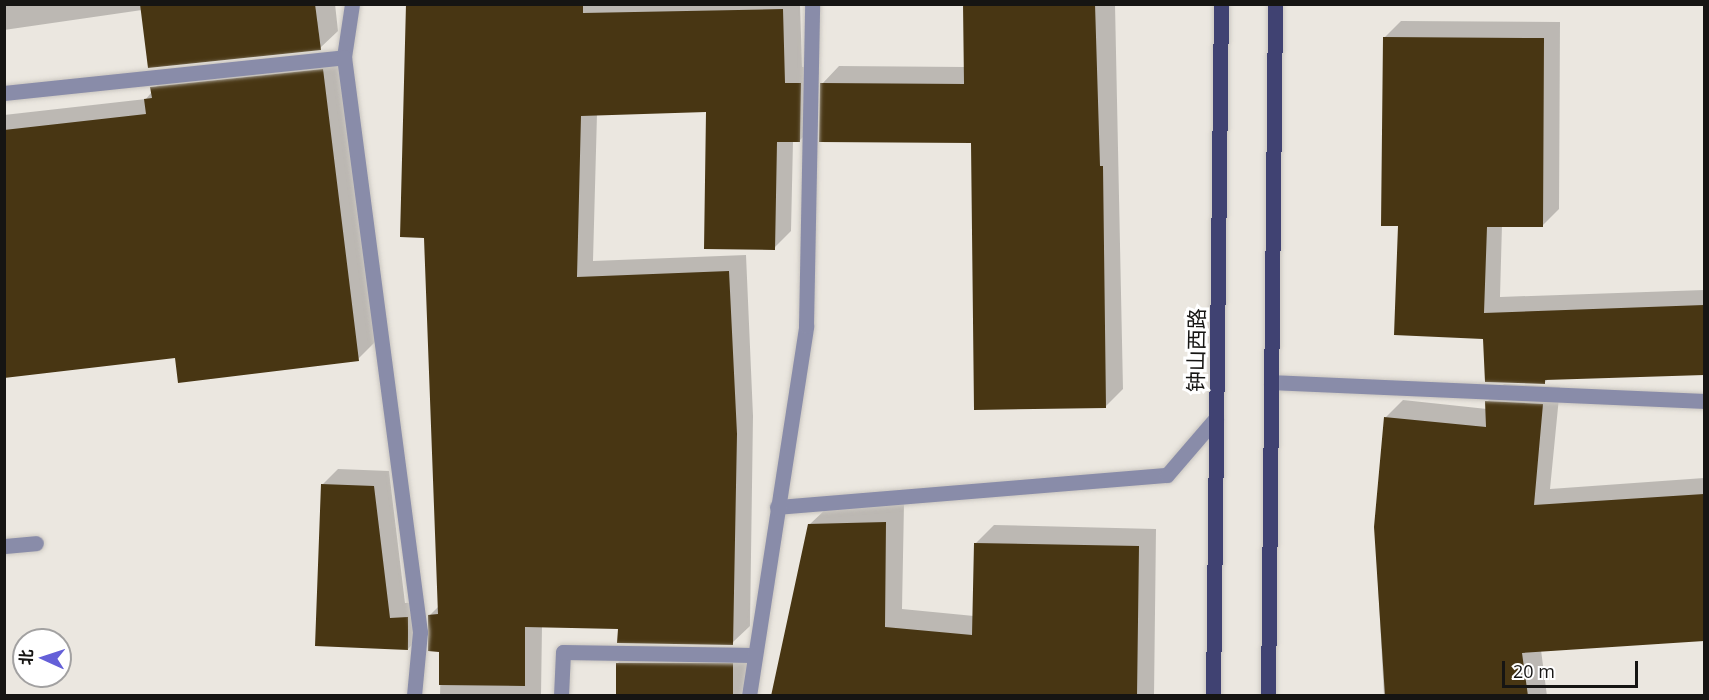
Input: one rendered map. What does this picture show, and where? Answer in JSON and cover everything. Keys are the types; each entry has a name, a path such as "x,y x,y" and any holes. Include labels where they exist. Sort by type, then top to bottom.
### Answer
{"main road":[{"name":"钟山西路","path":"1213,696 1221,4"},
{"path":"1268,696 1275,4"}],"lane":[{"path":"352,4 344,57 420,632 414,696"},
{"path":"749,696 753,655 806,326 812,4"},
{"path":"4,93 344,57"},
{"path":"1271,382 1704,401"},
{"path":"777,507 1167,475 1216,418"},
{"path":"4,546 36,543"},
{"path":"561,696 563,652 753,655"}],"building":[{"path":"140,4 315,4 321,50 148,68"},
{"path":"406,4 583,4 583,13 783,9 785,83 801,83 800,142 777,142 775,250 704,249 706,112 581,116 577,277 729,271 737,434 733,645 617,643 618,629 525,627 525,686 439,685 439,652 428,651 428,615 438,614 424,238 400,237"},
{"path":"963,4 1095,4 1100,166 1103,166 1106,408 974,410 971,143 819,142 820,83 964,84"},
{"path":"1383,37 1544,38 1543,227 1487,227 1484,313 1704,305 1704,375 1545,380 1545,384 1485,382 1483,339 1394,335 1398,226 1381,226"},
{"path":"323,69 359,361 178,383 175,358 4,378 4,130 146,114 144,99 152,98 150,87"},
{"path":"1485,401 1543,404 1534,505 1704,494 1704,641 1522,653 1528,696 1385,696 1374,527 1384,417 1486,427"},
{"path":"321,484 374,486 390,618 408,617 408,650 315,646"},
{"path":"886,522 885,627 972,635 974,543 1139,546 1137,696 771,696 808,524"},
{"path":"616,663 733,663 733,696 616,696"}]}
